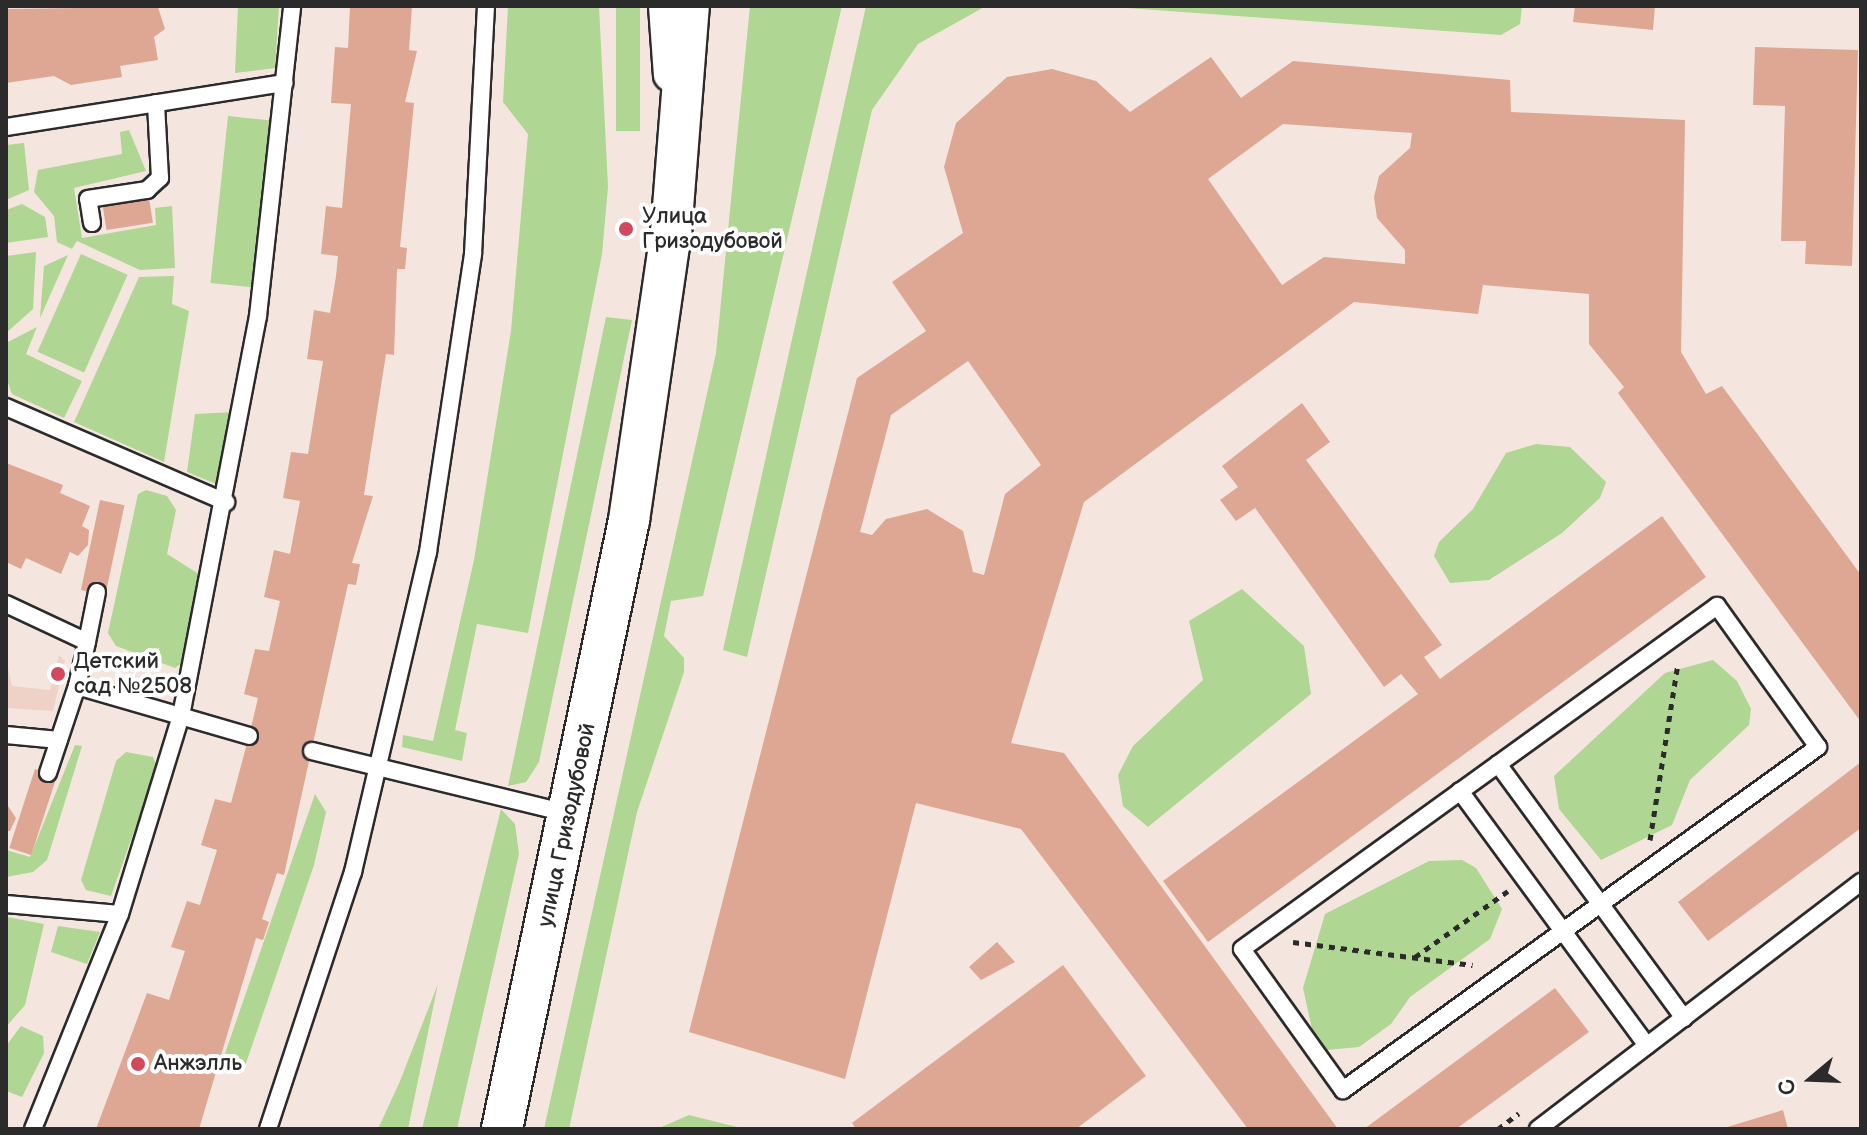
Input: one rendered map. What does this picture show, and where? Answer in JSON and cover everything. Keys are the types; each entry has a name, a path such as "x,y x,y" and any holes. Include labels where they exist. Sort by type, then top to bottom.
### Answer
{"street":[{"path":"662,298 670,82 665,6"},
{"name":"улица Гризодубовой","path":"502,1129 571,815 629,520 662,298 688,80 689,6"},
{"name":"улица Гризодубовой","path":"629,520 670,380 697,236 715,6"}],"lane":[{"path":"33,1129 120,914 181,716 226,502 258,316 292,6"},
{"path":"268,1129 322,973 379,768 428,552 464,330 486,6"},
{"path":"6,127 285,83"},
{"path":"92,223 88,199 147,190 160,178 156,103"},
{"path":"6,407 226,502"},
{"path":"48,773 77,686 97,592"},
{"path":"6,604 87,642"},
{"path":"1717,606 1818,747 1343,1090 1242,949 1687,627 1717,606"},
{"path":"77,686 249,736"},
{"path":"6,735 59,740"},
{"path":"312,751 571,815"},
{"path":"1498,764 1684,1018"},
{"path":"1460,791 1647,1046"},
{"path":"1538,1129 1861,882"},
{"path":"6,904 120,914"}],"path":[{"path":"1645,872 1687,627"},
{"path":"1414,957 1524,879"},
{"path":"1255,939 1510,970"}],"shaded area":[{"name":"Детский сад №2508","path":"59,655 65,661 53,711 6,708 6,659 12,686 50,690"}],"green space":[{"path":"238,6 279,6 275,68 235,73"},
{"path":"508,6 599,6 608,187 602,254 528,633 477,624 455,730 467,733 462,761 402,747 403,735 433,741 474,560 511,331 528,134 503,102"},
{"path":"616,6 640,6 640,131 616,131"},
{"path":"750,6 842,6 703,596 671,601 664,636 684,658 684,672 637,812 569,1129 544,1129 716,353"},
{"path":"866,6 986,6 918,44 872,110 747,657 723,650"},
{"path":"1100,6 1522,6 1520,24 1501,35"},
{"path":"228,116 274,121 256,288 210,283"},
{"path":"129,130 146,171 74,188 82,238 156,225 155,208 172,206 175,268 140,270 77,241 72,249 57,242 54,216 34,192 38,170 122,154 120,132"},
{"path":"24,143 29,190 6,200 6,145"},
{"path":"22,204 45,217 48,237 6,243 6,210"},
{"path":"36,252 33,309 6,333 6,256"},
{"path":"81,254 128,275 84,372 37,352"},
{"path":"68,255 40,318 44,266"},
{"path":"174,276 172,304 189,311 164,462 74,422 139,277"},
{"path":"606,317 632,320 539,762 526,782 508,786"},
{"path":"37,327 26,354 82,381 64,418 12,394 6,377 6,343"},
{"path":"235,412 221,486 187,472 195,414"},
{"path":"1536,444 1570,447 1606,482 1600,498 1562,533 1489,580 1450,583 1434,556 1439,542 1473,509 1506,453"},
{"path":"146,490 167,496 176,510 167,554 202,576 185,661 175,668 116,646 108,633 138,494"},
{"path":"1242,589 1304,646 1311,694 1148,827 1123,806 1118,775 1133,746 1203,680 1189,621"},
{"path":"1713,660 1737,681 1751,709 1749,725 1690,780 1672,825 1601,860 1559,809 1554,776 1665,673"},
{"path":"75,745 82,746 47,860 33,872 6,877 6,850 30,857"},
{"path":"126,752 153,757 157,767 111,896 86,890 81,880 116,761"},
{"path":"315,794 326,812 314,865 243,1072 222,1062"},
{"path":"501,809 515,824 519,854 457,1129 422,1129"},
{"path":"1462,860 1476,868 1502,909 1490,939 1410,997 1391,1024 1359,1047 1327,1050 1314,1038 1303,988 1325,914 1429,861"},
{"path":"7,917 44,924 25,1005 6,1027"},
{"path":"58,926 100,932 87,964 51,952"},
{"path":"438,984 408,1129 378,1129 400,1081"},
{"path":"21,1026 43,1036 44,1053 22,1097 6,1091 6,1046"},
{"path":"689,1115 745,1129 657,1129"}],"building":[{"path":"350,6 412,6 409,50 417,51 405,102 414,103 400,247 407,248 405,269 397,269 394,355 386,354 364,495 373,496 352,563 360,564 356,585 348,584 284,875 277,873 262,919 269,922 263,940 256,938 199,1129 96,1129 147,993 169,1000 185,951 171,947 187,901 200,905 217,850 201,845 215,799 231,803 249,736 258,698 244,694 255,649 269,651 280,601 264,597 274,550 290,554 300,501 283,498 291,452 308,454 323,361 307,359 314,310 330,313 336,276 338,256 321,254 326,206 342,208 351,104 331,103 335,47 348,48"},
{"path":"1575,6 1655,6 1653,30 1573,22"},
{"path":"158,7 165,29 154,37 158,60 120,66 122,77 71,85 54,76 6,83 6,9"},
{"path":"1755,47 1858,50 1852,266 1805,264 1806,241 1781,241 1785,106 1753,105"},
{"path":"1211,57 1241,98 1293,61 1510,80 1511,112 1685,120 1681,352 1706,394 1722,386 1861,575 1861,722 1618,393 1624,387 1589,344 1589,294 1483,285 1478,314 1354,302 1084,502 1011,743 1064,753 1338,1129 1248,1129 1021,829 916,803 845,1079 689,1032 857,378 926,331 892,282 963,233 944,167 956,123 1007,77 1052,69 1096,81 1130,112","holes":["1283,124 1412,133 1410,148 1379,176 1374,197 1377,218 1405,250 1405,264 1324,257 1282,285 1208,179","968,361 1041,465 1005,494 984,575 973,572 963,531 927,509 886,519 872,535 860,532 891,415"]},
{"path":"149,198 153,223 106,230 103,205"},
{"path":"1302,403 1330,442 1306,460 1442,645 1424,657 1440,679 1662,516 1706,577 1208,942 1163,881 1418,694 1401,674 1384,687 1255,508 1236,521 1220,500 1238,487 1222,466"},
{"path":"6,463 63,485 60,493 90,506 82,526 89,530 88,545 78,556 70,552 61,574 26,558 21,569 6,562"},
{"path":"100,500 124,505 105,595 81,590"},
{"path":"1861,762 1861,828 1708,941 1678,902"},
{"path":"35,769 57,776 31,855 9,848"},
{"path":"6,803 16,818 10,831 6,831"},
{"path":"997,942 1015,962 981,980 969,967"},
{"path":"1063,965 1146,1076 1076,1129 856,1129 852,1123"},
{"path":"1555,988 1589,1032 1456,1129 1364,1129"},
{"path":"1783,1110 1788,1129 1724,1129 1724,1128"}],"place":[{"name":"Улица Гризодубовой","path":"626,229"},
{"name":"Детский сад №2508","path":"58,674"},
{"name":"Анжэлль","path":"138,1064"}]}
